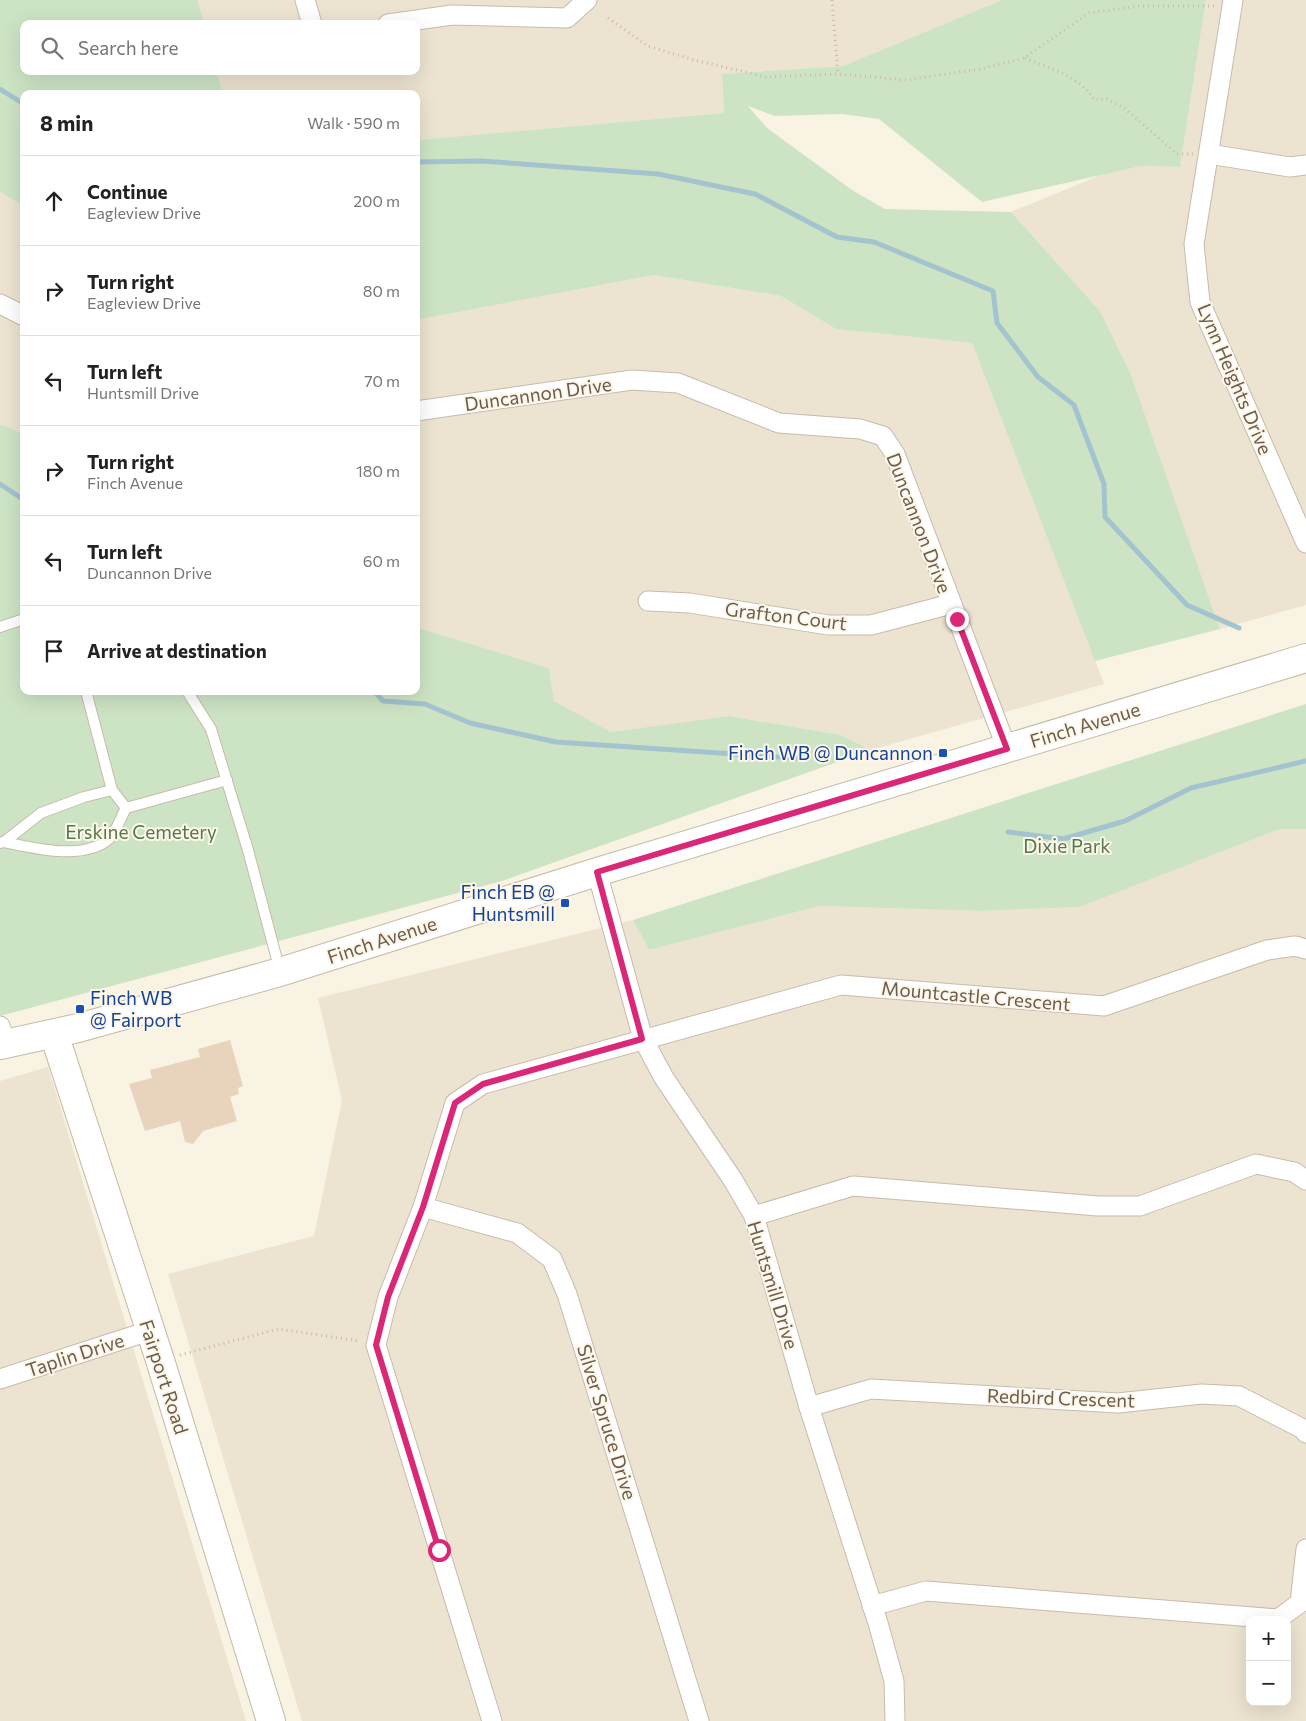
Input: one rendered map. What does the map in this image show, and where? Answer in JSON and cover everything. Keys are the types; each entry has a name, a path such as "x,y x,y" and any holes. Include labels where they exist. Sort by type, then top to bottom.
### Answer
{"main road":[{"name":"Finch Avenue","path":"2,1038 54,1034 280,972 597,872 1306,658"},
{"name":"Fairport Road","path":"54,1034 116,1220 271,1721"}],"street":[{"path":"305,0 311,20"},
{"path":"416,20 452,15 567,18 587,0"},
{"name":"Lynn Heights Drive","path":"1232,4 1210,154 1194,244 1200,302 1306,544"},
{"path":"1210,154 1290,167 1306,164"},
{"path":"0,304 20,314"},
{"name":"Duncannon Drive","path":"420,411 632,380 678,383 779,423 860,429 883,436 895,454 1007,749"},
{"name":"Grafton Court","path":"648,601 690,603 828,625 871,626 951,604"},
{"name":"Huntsmill Drive","path":"597,872 642,1039 664,1078 733,1180 754,1216 809,1407 894,1681 895,1721"},
{"name":"Mountcastle Crescent","path":"376,1345 388,1297 423,1207 455,1103 483,1084 841,985 1104,1006 1267,950 1295,946 1306,948"},
{"path":"754,1216 853,1186 1098,1206 1140,1206 1256,1164 1294,1172 1306,1180"},
{"name":"Silver Spruce Drive","path":"423,1207 517,1233 552,1259 567,1294 699,1721"},
{"name":"Taplin Drive","path":"0,1379 149,1331"},
{"path":"376,1345 492,1721"},
{"name":"Redbird Crescent","path":"809,1407 871,1389 1118,1403 1202,1394 1239,1396 1303,1429 1306,1433"},
{"path":"872,1606 926,1591 1278,1619 1300,1603 1306,1549"}],"lane":[{"path":"0,627 20,620"},
{"path":"87,695 112,790 126,808"},
{"path":"190,695 211,728 280,972"},
{"path":"2,842 45,850 84,850 109,838 126,808 226,780"},
{"path":"2,842 41,813 84,797 112,790"}],"path":[{"path":"832,0 838,74"},
{"path":"608,18 648,46 694,60 766,77 838,74 906,80 981,69 1024,58 1089,13 1148,6 1232,4"},
{"path":"1024,58 1065,75 1088,89 1094,100 1107,99 1124,108 1177,154 1210,154"},
{"path":"160,1360 278,1329 376,1345"}],"shaded area":[{"path":"198,0 1002,0 843,66 722,74 724,113 420,140 420,90 222,90 218,75 420,75 420,20 203,20"},
{"path":"1206,0 1306,0 1306,605 1220,629 1130,372 1100,311 1011,212 1103,174 1141,166 1180,167"},
{"path":"0,192 20,204 20,432 0,424"},
{"path":"654,275 781,296 836,329 972,343 1104,684 871,750 841,735 730,716 611,732 554,701 549,668 420,628 420,319"},
{"path":"1280,829 1306,829 1306,1721 302,1721 168,1274 314,1236 342,1100 318,998 633,920 649,950 820,906 980,911 1080,907"},
{"path":"48,1067 246,1721 0,1721 0,1081"}],"green space":[{"path":"0,0 198,0 203,20 20,20 20,75 218,75 222,90 20,90 20,204 0,192"},
{"path":"1002,0 1206,0 1180,167 1141,166 982,202 879,119 842,114 775,116 748,106 767,128 852,190 885,209 1011,212 1100,311 1130,372 1220,629 1095,661 972,343 836,329 781,296 654,275 420,319 420,140 724,113 722,74 843,66"},
{"name":"Erskine Cemetery","path":"0,424 20,432 20,695 420,695 420,628 549,668 554,701 611,732 729,716 841,735 871,750 502,881 0,1016"},
{"name":"Dixie Park","path":"1306,704 1306,829 1280,829 1080,907 980,911 820,906 649,950 633,920"}],"building":[{"path":"230,1040 243,1086 238,1088 239,1094 230,1097 237,1121 203,1131 193,1144 185,1142 180,1121 145,1131 129,1084 152,1078 150,1070 200,1057 198,1049"}],"waterway":[{"path":"0,89 20,102"},
{"path":"420,162 482,161 658,174 755,194 837,237 874,242 993,291 997,323 1038,377 1074,405 1104,484 1105,517 1187,605 1239,628"},
{"path":"0,484 20,497"},
{"path":"378,695 383,701 425,704 470,723 556,742 807,759"},
{"path":"1008,832 1063,839 1125,821 1191,788 1306,761"}],"place":[{"name":"Finch WB @ Duncannon","path":"943,753"},
{"name":"Finch EB @ Huntsmill","path":"565,903"},
{"name":"Finch WB @ Fairport","path":"80,1009"}],"route":[{"path":"439,1550 376,1345 388,1297 423,1207 455,1103 483,1084 642,1039 597,872 1007,749 957,619"}]}
